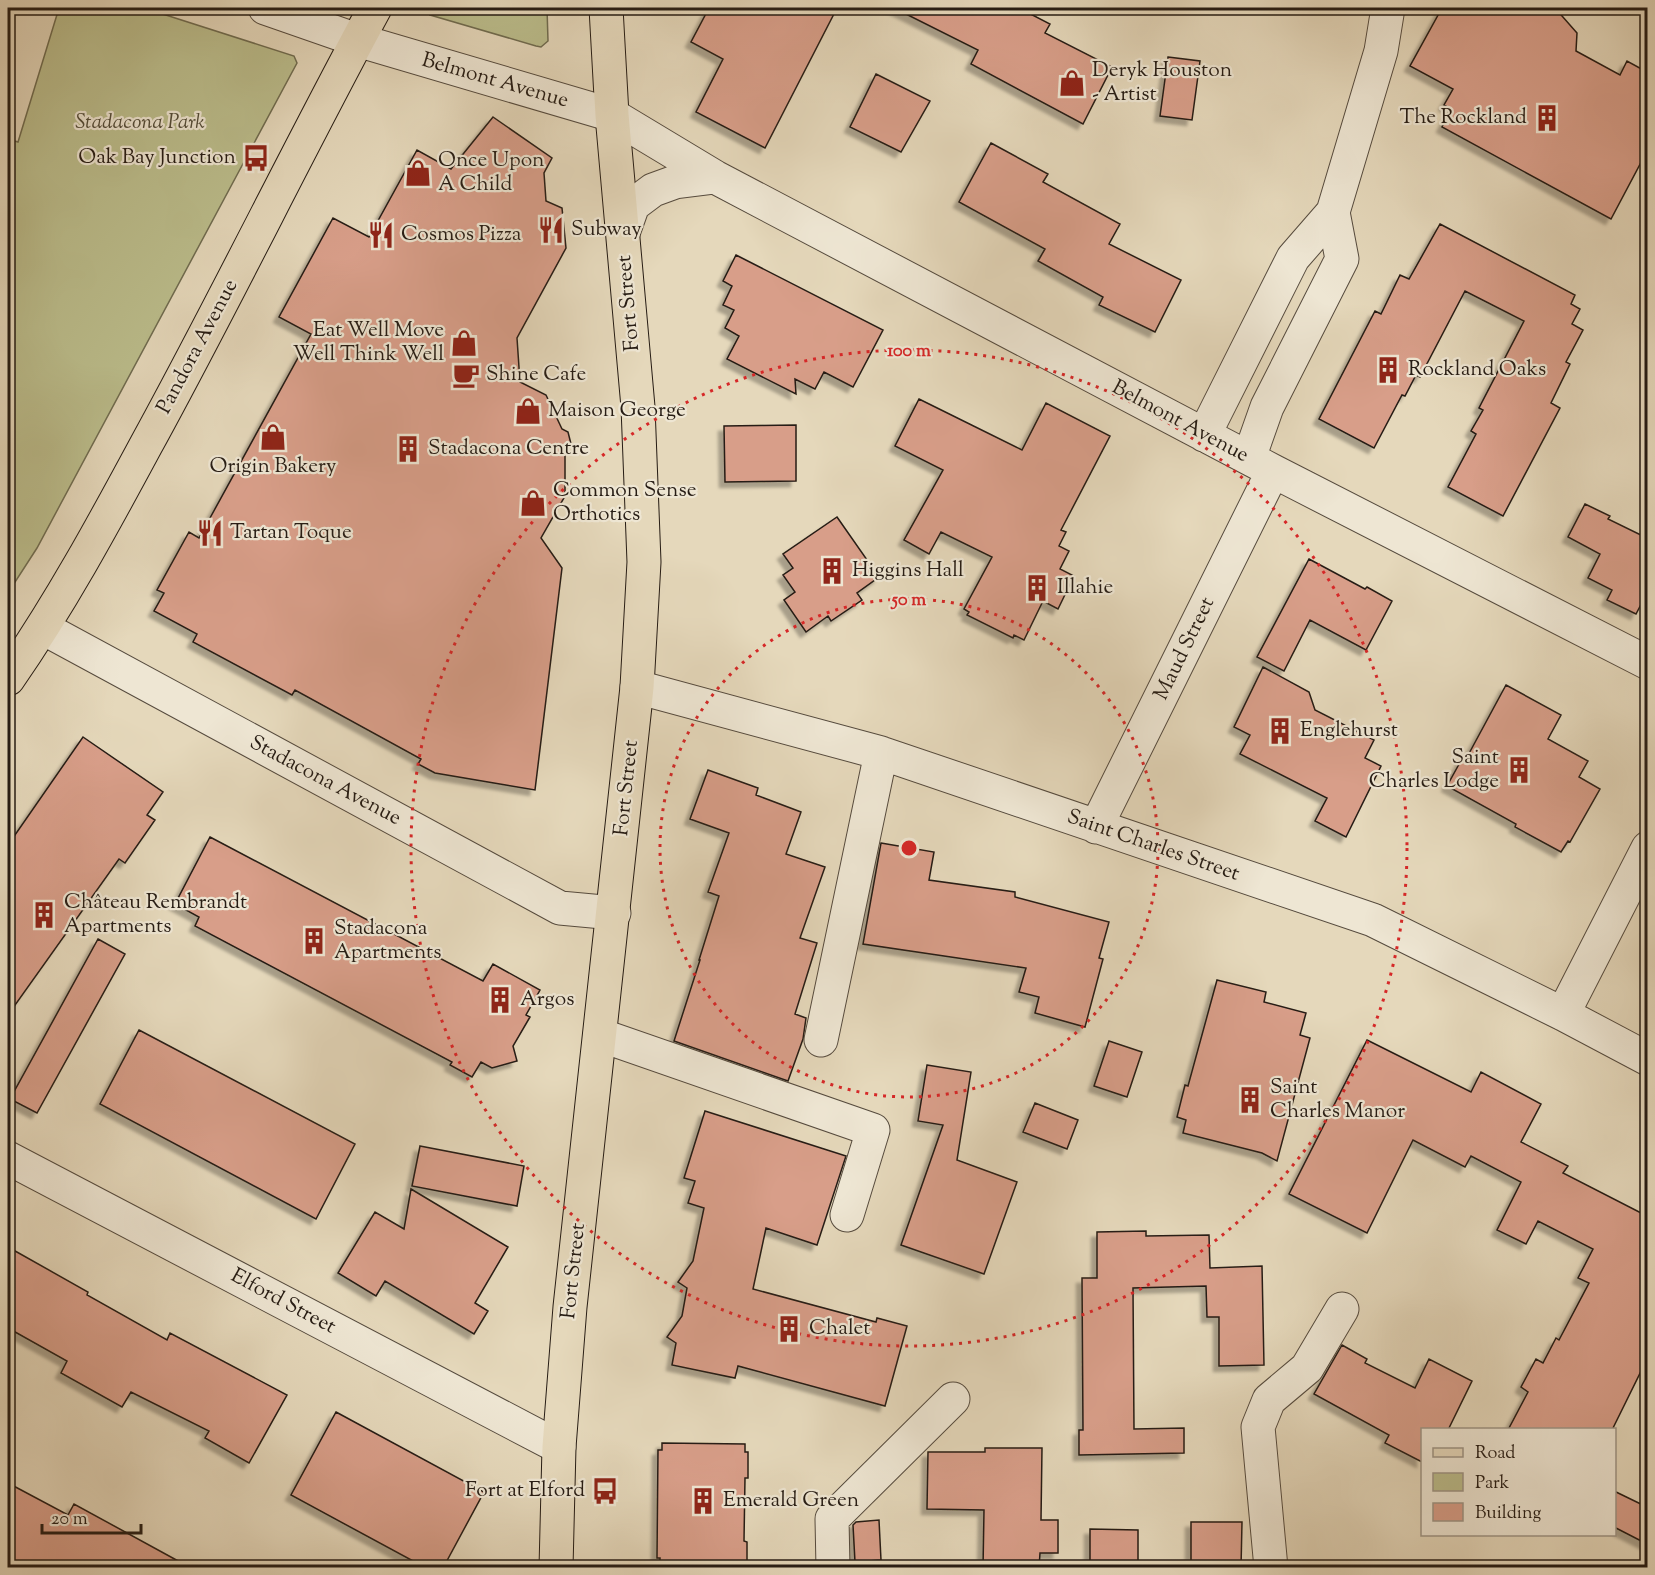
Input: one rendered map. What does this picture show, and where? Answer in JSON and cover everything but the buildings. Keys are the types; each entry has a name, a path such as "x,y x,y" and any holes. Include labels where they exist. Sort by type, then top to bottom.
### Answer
{"main road":[{"name":"Pandora Avenue","path":"8,679 43,628 84,560 176,391 375,8"},
{"name":"Fort Street","path":"556,1568 559,1447 570,1307 637,687 644,562 638,408 612,115 606,8"}],"street":[{"name":"Belmont Avenue","path":"265,8 357,40 612,115 715,177 1261,465 1647,663"},
{"path":"1204,435 1293,258 1333,212 1381,51 1388,8"},
{"path":"623,233 633,205 653,190 675,182 715,177"},
{"name":"Maud Street","path":"1096,827 1261,465 1267,407 1342,259 1333,212"},
{"name":"Stadacona Avenue","path":"43,628 561,908 614,913"},
{"name":"Saint Charles Street","path":"637,687 881,753 1373,920 1563,1014 1647,1059"},
{"path":"821,1040 881,753"},
{"path":"1563,1014 1647,848"},
{"path":"600,1035 873,1130 847,1215"},
{"name":"Elford Street","path":"8,1158 559,1447"},
{"path":"1271,1568 1258,1427 1269,1400 1307,1368 1342,1309"},
{"path":"833,1568 832,1519 953,1399"}],"green space":[{"name":"Stadacona Park","path":"59,8 144,8 294,56 297,63 37,548 8,593 8,139 18,142"},
{"path":"434,8 547,8 548,41 541,47 536,46 430,15"}],"place":[{"name":"Deryk Houston - Artist","path":"1072,83"},
{"name":"The Rockland","path":"1547,118"},
{"name":"Oak Bay Junction","path":"256,158"},
{"name":"Once Upon A Child","path":"418,173"},
{"name":"Subway","path":"551,230"},
{"name":"Cosmos Pizza","path":"381,235"},
{"name":"Eat Well Move Well Think Well","path":"464,343"},
{"name":"Rockland Oaks","path":"1388,370"},
{"name":"Shine Cafe","path":"466,375"},
{"name":"Maison George","path":"528,411"},
{"name":"Origin Bakery","path":"273,437"},
{"name":"Stadacona Centre","path":"408,449"},
{"name":"Common Sense Orthotics","path":"533,503"},
{"name":"Tartan Toque","path":"210,533"},
{"name":"Higgins Hall","path":"832,571"},
{"name":"Illahie","path":"1037,588"},
{"name":"Englehurst","path":"1280,731"},
{"name":"Saint Charles Lodge","path":"1519,770"},
{"name":"Château Rembrandt Apartments","path":"44,915"},
{"name":"Stadacona Apartments","path":"314,941"},
{"name":"Argos","path":"500,1000"},
{"name":"Saint Charles Manor","path":"1250,1100"},
{"name":"Chalet","path":"789,1329"},
{"name":"Fort at Elford","path":"605,1491"},
{"name":"Emerald Green","path":"703,1501"}]}
